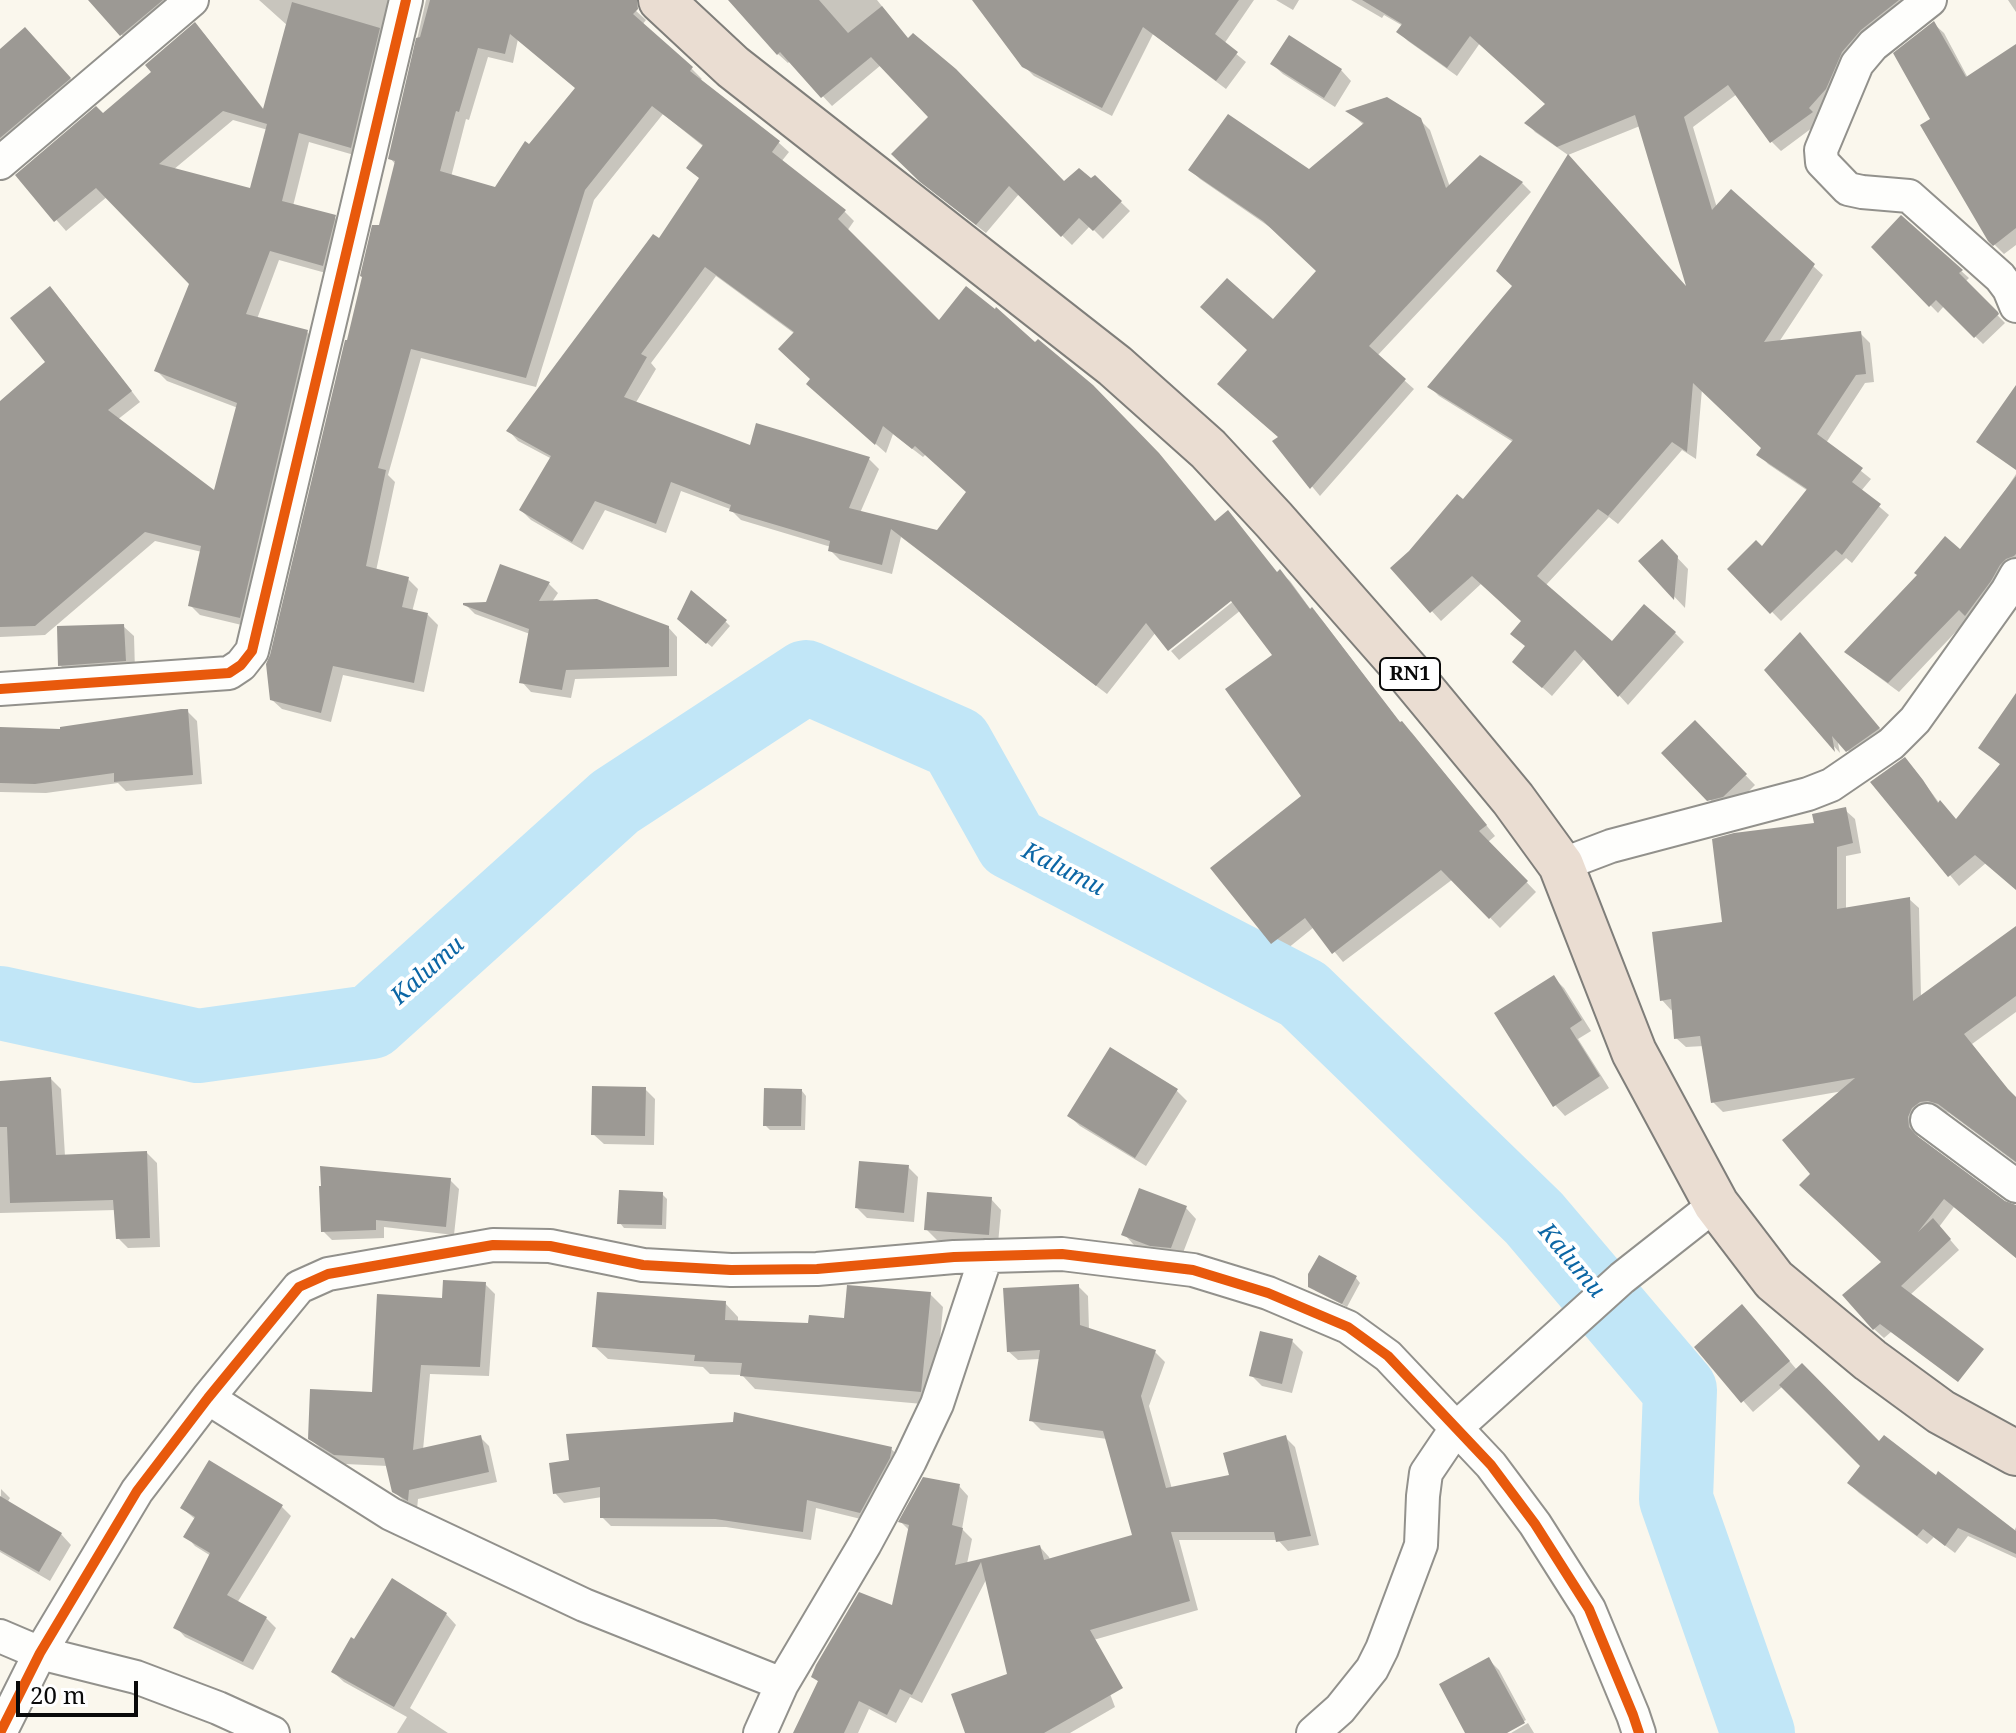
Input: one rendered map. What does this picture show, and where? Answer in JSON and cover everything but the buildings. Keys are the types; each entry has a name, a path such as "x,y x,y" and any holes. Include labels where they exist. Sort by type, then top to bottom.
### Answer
{"highway":[{"name":"RN1","path":"661,0 733,67 1115,366 1208,449 1407,671 1513,799 1561,865 1634,1052 1716,1204 1774,1280 1858,1350 1941,1412 2016,1453"}],"street":[{"path":"0,163 192,0"},
{"path":"0,689 229,673 241,665 252,651 406,0"},
{"path":"1930,0 1873,45 1857,64 1821,150 1822,162 1848,189 1909,196 2000,277 2016,306"},
{"path":"1561,865 1611,846 1808,794 1831,785 1891,744 1915,720 2013,588"},
{"path":"1927,1120 2016,1186"},
{"path":"1313,1733 1340,1709 1372,1669 1382,1649 1421,1545 1426,1473 1457,1427 1622,1278 1716,1204"},
{"path":"0,1733 40,1653 137,1491 299,1287 328,1274 493,1245 550,1246 643,1265 731,1270 817,1269 954,1257 1062,1254 1193,1270 1268,1293 1348,1327 1388,1356 1457,1427 1491,1465 1535,1524 1589,1609 1639,1733"},
{"path":"760,1733 782,1684 910,1461 937,1404 986,1256"},
{"path":"208,1398 391,1514 584,1605 782,1684"},
{"path":"0,1636 40,1653 136,1677 273,1733"}],"waterway":[{"name":"Kalumu","path":"0,1003 198,1046 371,1022 615,802 806,677 956,743 1012,843 1303,994 1534,1218 1680,1390 1676,1499 1758,1733"}],"cycle path":[{"path":"0,689 229,673 241,665 252,651 406,0"},
{"path":"0,1733 40,1653 137,1491 299,1287 328,1274 493,1245 550,1246 643,1265 731,1270 817,1269 954,1257 1062,1254 1193,1270 1268,1293 1348,1327 1388,1356 1491,1465 1535,1524 1589,1609 1639,1733"}]}
